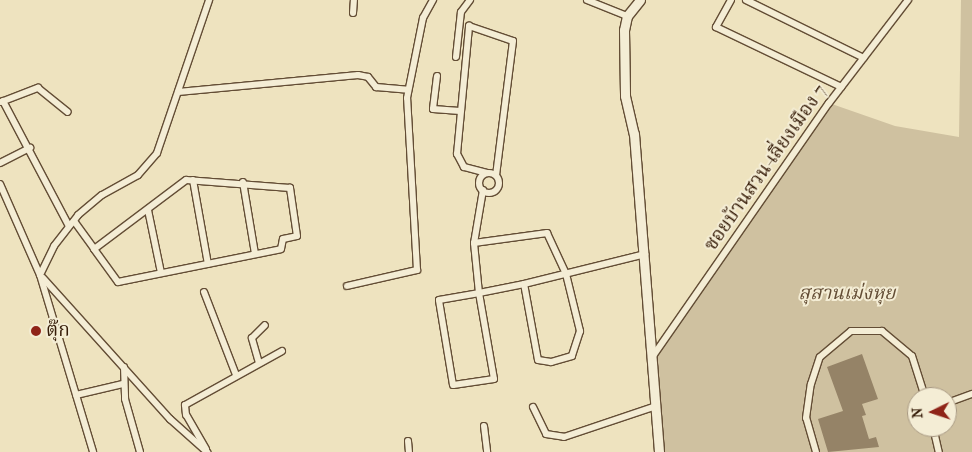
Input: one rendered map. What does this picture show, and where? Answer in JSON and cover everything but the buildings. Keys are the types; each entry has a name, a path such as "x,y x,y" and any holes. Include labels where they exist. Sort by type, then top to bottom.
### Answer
{"street":[{"path":"40,275 72,224 102,196 138,175 157,153 208,0"},
{"path":"353,13 354,0"},
{"path":"347,286 417,270 408,90 423,18 433,0"},
{"path":"456,57 461,12 470,0"},
{"path":"587,0 627,16"},
{"path":"640,0 627,16 626,96 634,134 645,254 659,452"},
{"path":"732,0 716,27 841,87"},
{"path":"746,0 864,58"},
{"name":"ซอยบ้านสวน-เลี่ยงเมือง 7","path":"653,356 841,87 908,0"},
{"path":"484,190 498,188 496,175 514,42 469,26 460,111 458,159 464,167 496,175"},
{"path":"178,92 358,75 368,77 376,87 408,90"},
{"path":"437,76 433,109 460,111"},
{"path":"68,112 38,88 2,102 72,224 94,249 118,282 281,249 284,239 297,236 290,188 243,182 186,180 94,249"},
{"path":"0,163 30,148"},
{"path":"487,173 480,179 484,190 474,243 479,293 494,379 453,385 439,300 479,293 524,284 645,254"},
{"path":"193,180 208,264"},
{"path":"243,182 255,254"},
{"path":"0,184 40,275 92,452"},
{"path":"148,210 161,273"},
{"path":"474,243 545,232 566,274 580,337 572,356 558,361 538,360 524,284"},
{"path":"40,275 124,367 208,452"},
{"path":"204,292 236,375"},
{"path":"259,363 252,338 265,325"},
{"path":"816,452 806,418 810,384 820,357 851,331 882,330 912,356 922,387"},
{"path":"208,452 186,415 185,405 282,351"},
{"path":"124,367 123,384 140,452"},
{"path":"76,395 123,384"},
{"path":"957,399 972,394"},
{"path":"533,407 546,434 564,437 656,406"},
{"path":"484,426 487,452"},
{"path":"936,437 939,452"},
{"path":"408,441 409,452"}],"green space":[{"name":"สุสานเม่งหุย","path":"961,0 972,0 972,452 659,452 653,356 829,103 895,126 959,137"}],"place":[{"name":"ตุ๊ก","path":"36,331"}]}
